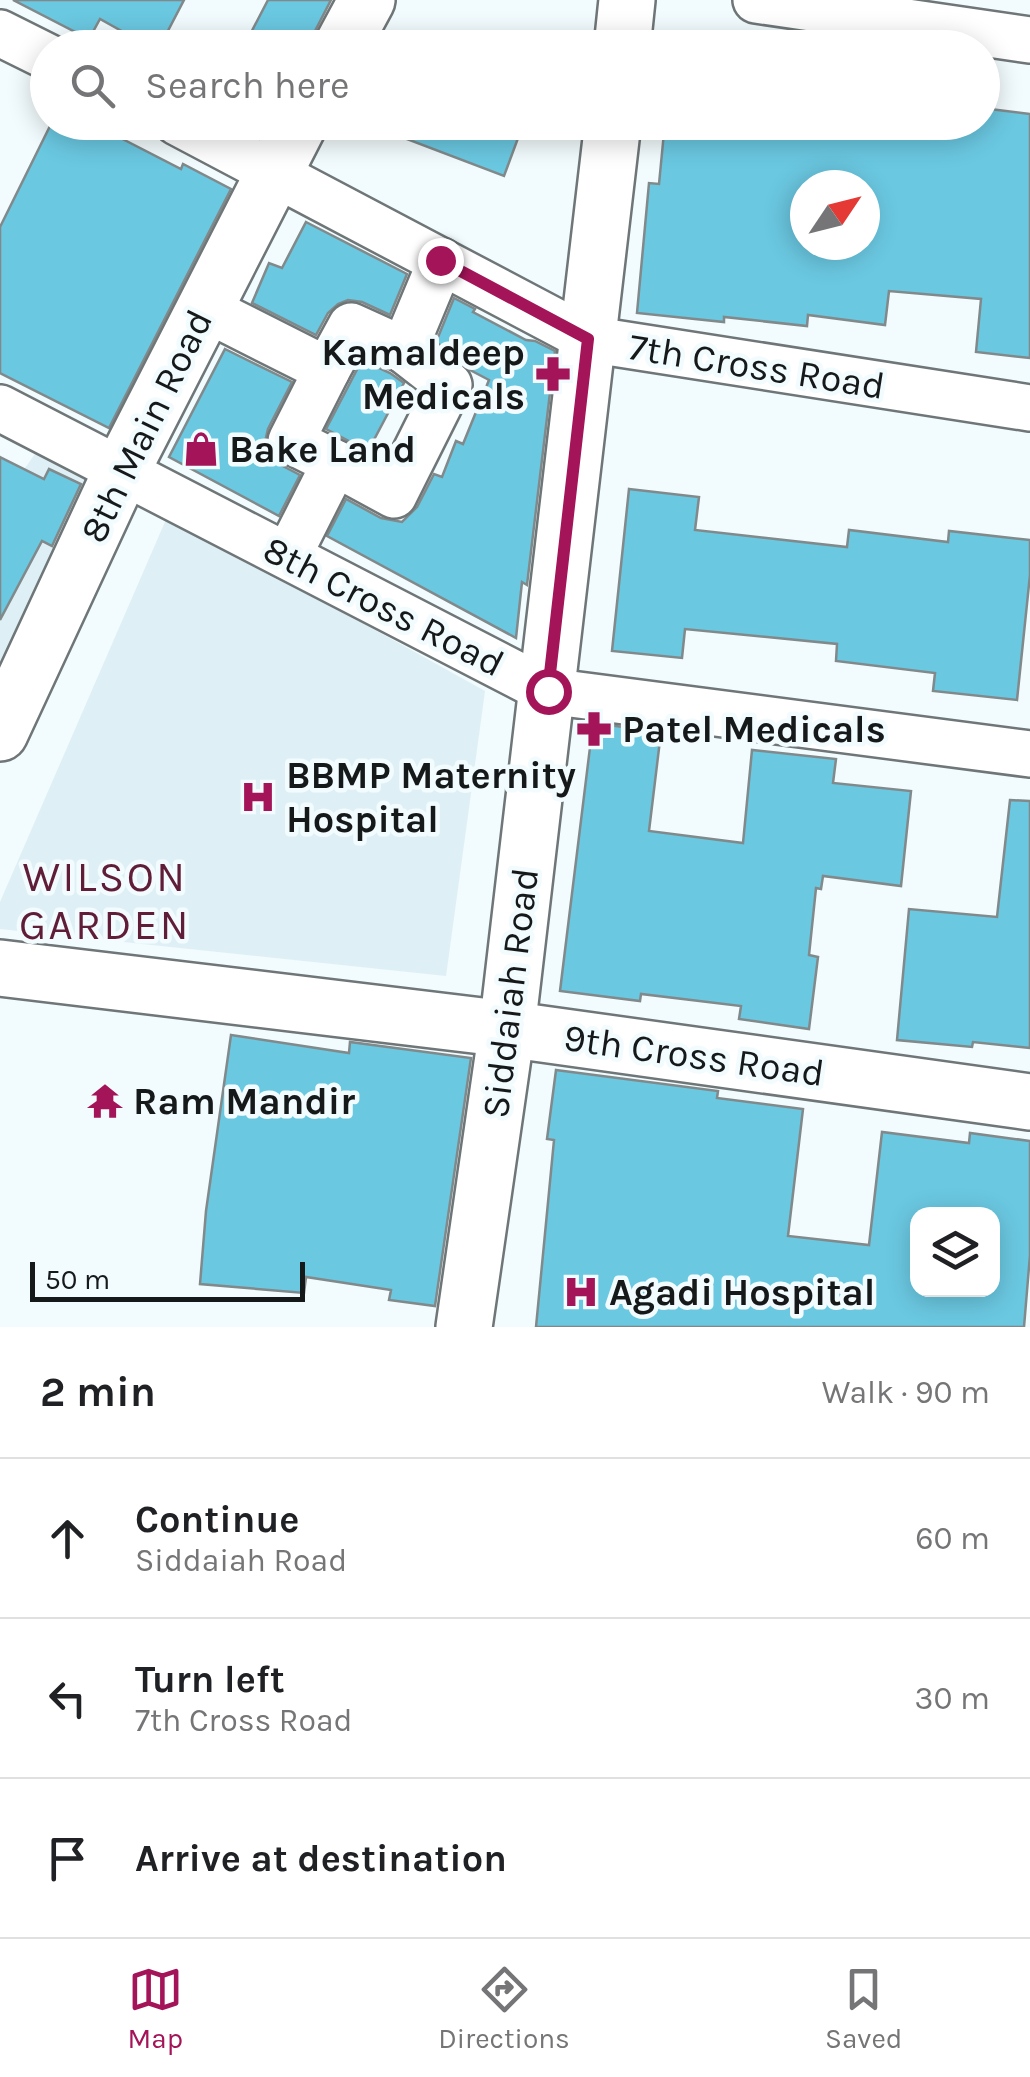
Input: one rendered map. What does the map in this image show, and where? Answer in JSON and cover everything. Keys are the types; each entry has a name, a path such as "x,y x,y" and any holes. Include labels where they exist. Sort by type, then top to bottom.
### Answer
{"street":[{"path":"351,30 367,0"},
{"path":"624,30 627,0"},
{"path":"756,0 962,30"},
{"path":"0,33 30,48"},
{"path":"1000,36 1030,40"},
{"name":"7th Cross Road","path":"212,140 588,339 1030,408"},
{"name":"8th Main Road","path":"0,733 122,470 291,140"},
{"name":"Siddaiah Road","path":"464,1327 507,1029 611,140"},
{"path":"404,350 440,260"},
{"path":"204,308 327,370"},
{"path":"350,326 404,350 449,385 394,495 291,441 350,326"},
{"name":"8th Cross Road","path":"0,408 548,691 1030,754"},
{"path":"288,556 335,464"},
{"name":"9th Cross Road","path":"0,968 507,1029 1030,1102"}],"shaded area":[{"path":"40,447 104,478 0,675 0,503"},
{"name":"BBMP Maternity Hospital","path":"168,515 485,691 446,976 0,929 0,902"}],"building":[{"path":"13,0 184,0 168,30 120,30 100,19 94,30 71,30"},
{"path":"268,0 331,0 316,30 252,30"},
{"path":"1000,110 1030,114 1030,358 976,352 981,299 889,291 885,325 808,315 807,326 637,313 649,183 659,184 663,140 1000,140"},
{"path":"43,140 125,140 231,189 109,428 0,373 0,227"},
{"path":"409,140 517,140 504,176"},
{"path":"306,222 407,274 390,315 348,300 328,313 316,335 252,303 269,263 282,268"},
{"path":"454,298 526,340 555,351 527,585 522,582 516,638 327,536 346,499 381,518 402,522 417,507 434,474 442,477 456,441 463,444 489,380 436,342"},
{"path":"225,349 292,382 265,442 270,456 300,475 279,516 169,457"},
{"path":"362,360 404,383 368,451 326,429"},
{"path":"0,457 44,479 49,469 81,484 52,546 42,541 0,620"},
{"path":"629,489 699,497 695,530 847,547 849,530 948,542 949,531 1030,540 1017,700 933,691 935,673 836,661 837,644 685,629 682,658 612,651"},
{"path":"593,723 661,732 649,831 743,843 752,750 836,759 833,783 911,791 901,886 823,876 821,889 816,888 809,955 818,957 809,1029 739,1019 741,1006 641,994 640,1001 560,991"},
{"path":"1010,800 1030,801 1030,1048 897,1040 909,909 997,917"},
{"path":"231,1035 349,1053 350,1042 471,1058 435,1306 389,1300 391,1290 306,1277 304,1293 200,1284 206,1211"},
{"path":"556,1070 718,1091 717,1098 803,1109 788,1236 869,1245 882,1132 969,1143 970,1133 1030,1141 1030,1255 1024,1327 536,1327 554,1140 547,1139"}],"place":[{"name":"Kamaldeep Medicals","path":"553,374"},
{"name":"Bake Land","path":"201,449"},
{"name":"Patel Medicals","path":"594,729"},
{"name":"BBMP Maternity Hospital","path":"258,797"},
{"name":"Ram Mandir","path":"105,1101"},
{"name":"Agadi Hospital","path":"581,1292"}],"district":[{"name":"WILSON GARDEN","path":"105,900"}],"route":[{"path":"440,260 588,339 548,691"}]}
